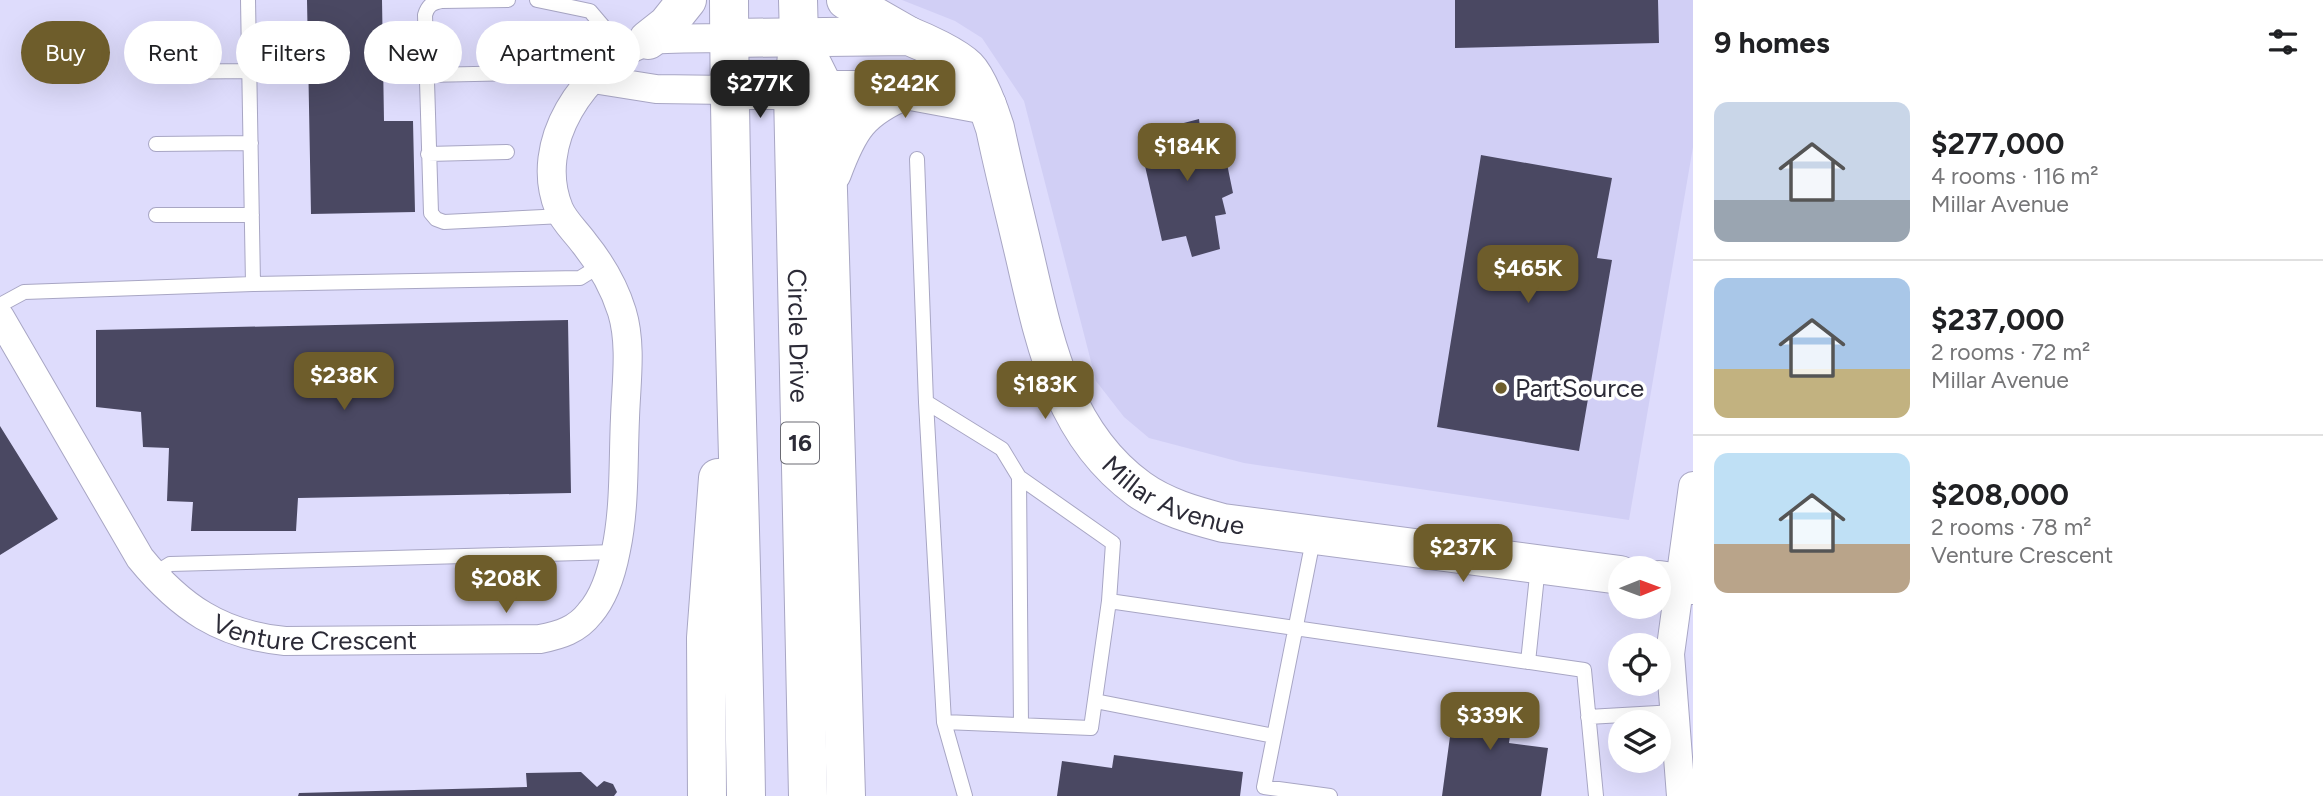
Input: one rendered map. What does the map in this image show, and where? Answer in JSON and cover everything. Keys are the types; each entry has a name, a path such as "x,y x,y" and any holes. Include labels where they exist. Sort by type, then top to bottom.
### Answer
{"main road":[{"path":"640,43 667,25 687,0"},
{"path":"729,0 733,294 743,582 746,796"},
{"path":"798,0 799,38 829,181 846,796"},
{"path":"846,0 909,36"},
{"name":"Millar Avenue","path":"730,38 909,36 928,44 967,68 987,105 995,128 1048,351 1066,396 1086,436 1112,467 1141,491 1178,510 1223,523 1608,573"},
{"path":"729,90 906,90 987,105"},
{"name":"Circle Drive","path":"807,796 809,90"},
{"path":"829,181 845,137 868,110 884,99 906,90"},
{"path":"707,796 706,638 733,294"},
{"path":"836,459 872,796"}],"street":[{"path":"640,46 730,38"},
{"name":"Venture Crescent","path":"0,317 140,558 169,590 209,620 245,635 266,639 540,639 560,635 576,627 592,612 602,595 616,552 622,508 626,334 616,296 601,265 563,216 553,192 552,151 578,95 588,84"},
{"path":"624,84 656,89 729,90"},
{"path":"1681,796 1670,654 1677,583 1693,486"}],"lane":[{"path":"248,0 248,21"},
{"path":"425,21 427,8 433,3 508,0"},
{"path":"537,0 593,5 610,21"},
{"path":"249,84 253,284"},
{"path":"426,84 429,204 436,219 444,222 563,216"},
{"path":"156,144 251,143"},
{"path":"428,153 507,152"},
{"path":"917,159 926,402 944,722 965,796"},
{"path":"156,215 252,215"},
{"path":"0,305 24,292 253,284 580,278 601,265"},
{"path":"926,402 1002,449 1018,477 1113,543 1109,601 1091,728 944,722"},
{"path":"1018,477 1021,725"},
{"path":"1314,533 1264,787 1330,796"},
{"path":"154,574 170,564 616,552"},
{"path":"1528,662 1538,564"},
{"path":"1109,601 1584,670 1596,796"},
{"path":"1094,701 1274,736"},
{"path":"1588,717 1675,712"}],"shaded area":[{"path":"902,0 1693,0 1693,147 1629,520 1244,463 1149,438 1124,417 1096,381 1024,101 982,38 955,21"}],"building":[{"path":"307,0 382,0 382,21 364,21 364,84 383,84 384,121 413,121 415,212 311,214 309,84 350,84 350,21 307,21"},
{"path":"1455,0 1658,0 1659,43 1455,48"},
{"path":"1199,119 1201,135 1220,130 1233,193 1222,198 1226,214 1215,216 1220,249 1192,257 1186,236 1162,241 1138,135"},
{"path":"1481,155 1612,178 1597,258 1612,260 1579,451 1437,427"},
{"path":"568,320 571,493 298,498 296,531 191,531 193,502 167,501 169,448 143,447 141,412 96,407 96,330"},
{"path":"0,426 58,519 0,555"},
{"path":"1456,692 1515,700 1509,743 1548,748 1541,796 1442,796"},
{"path":"1114,755 1243,772 1240,796 1057,796 1062,761 1112,768"},
{"path":"581,772 597,787 604,781 613,784 617,792 614,796 298,796 299,793 527,787 526,773"}],"place":[{"name":"PartSource","path":"1501,388"}]}
